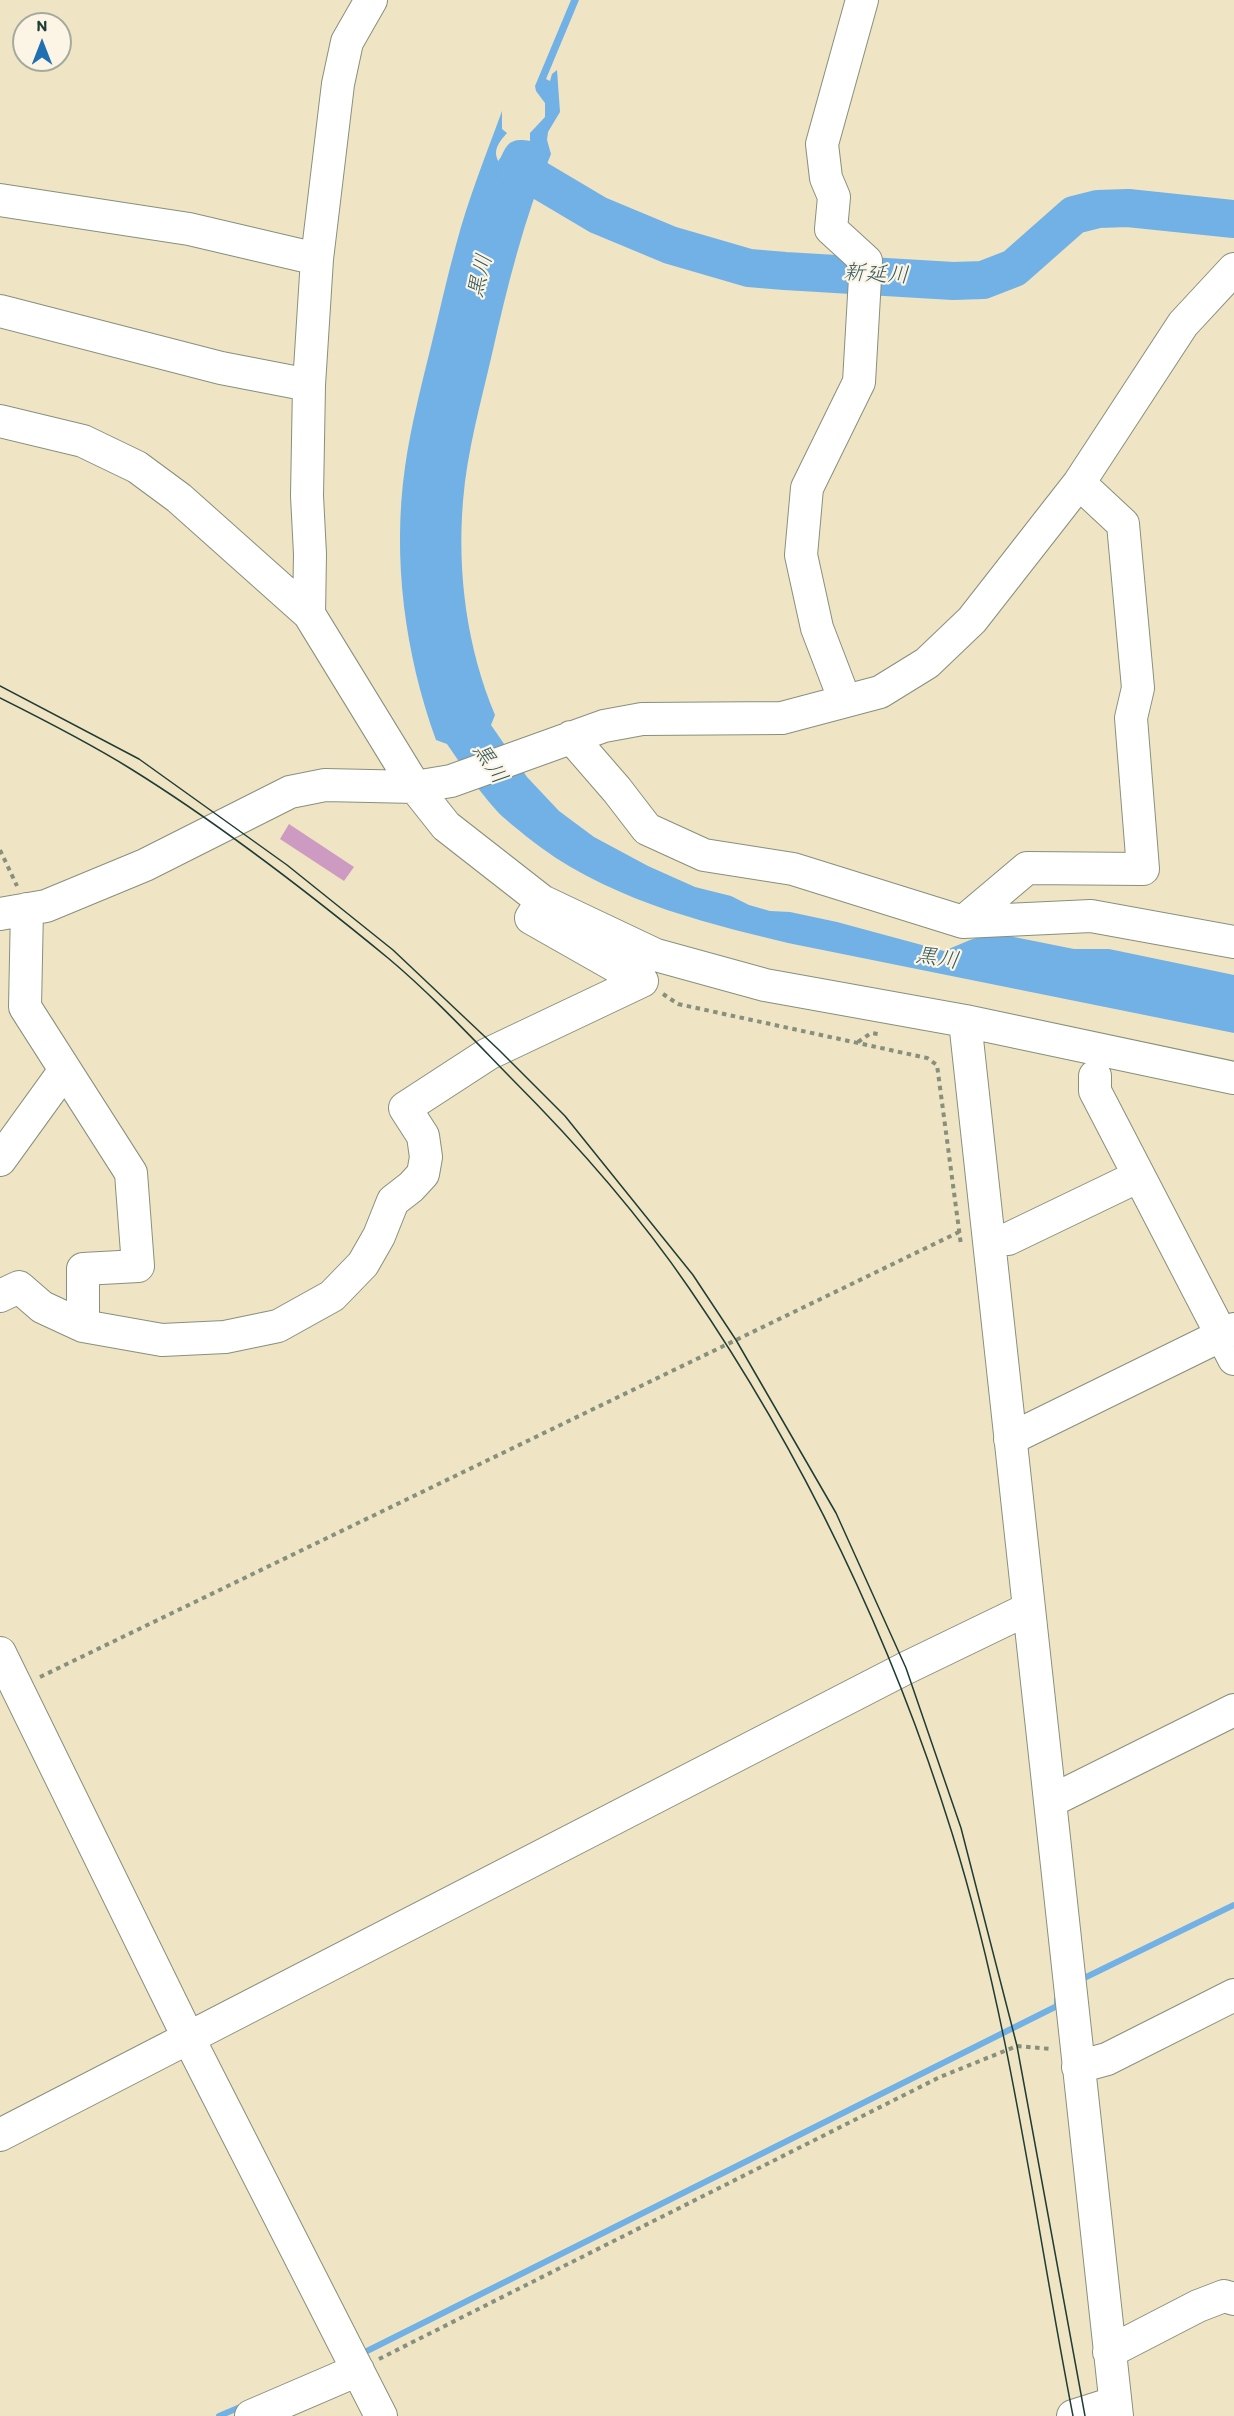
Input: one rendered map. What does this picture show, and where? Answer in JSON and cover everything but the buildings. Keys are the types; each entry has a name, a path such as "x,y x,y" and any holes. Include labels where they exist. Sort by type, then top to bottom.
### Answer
{"street":[{"path":"309,614 310,554 307,496 309,385 317,259 338,84 347,42 371,0"},
{"path":"845,701 817,628 801,555 807,488 859,382 866,261 831,229 834,197 826,178 822,144 862,0"},
{"path":"0,200 189,229 317,259"},
{"path":"83,1326 83,1269 138,1266 131,1173 25,1006 13,911 46,906 145,865 290,792 325,785 415,787 451,781 559,740 604,726 642,719 782,718 880,692 927,663 972,620 1079,483 1183,324 1234,269"},
{"path":"0,311 221,368 309,385"},
{"path":"0,421 83,441 137,467 179,498 309,614 415,787 446,826 542,901 656,955 765,985 965,1021 1234,1078"},
{"path":"963,922 1027,868 1143,869 1131,718 1137,688 1124,524 1079,483"},
{"path":"559,740 617,790 647,829 704,855 793,869 963,922 1091,916 1234,942"},
{"path":"542,901 531,918 642,981"},
{"path":"0,1296 19,1287 42,1307 83,1326 162,1340 225,1337 278,1326 332,1296 363,1264 379,1236 393,1201 423,1174 426,1157 423,1136 405,1108 488,1054 642,981"},
{"path":"965,1021 970,1242 1010,1439 1116,2410 1073,2416"},
{"path":"0,1160 65,1070"},
{"path":"1010,1439 1230,1341 1095,1091 1095,1076"},
{"path":"970,1242 1008,1239 1139,1176"},
{"path":"0,2134 189,2039 906,1668 1028,1609"},
{"path":"0,1653 9,1692 381,2416"},
{"path":"1051,1801 1234,1710"},
{"path":"1077,2059 1107,2059 1234,1995"},
{"path":"1109,2352 1198,2306 1224,2296 1234,2299"},
{"path":"251,2416 358,2370"}],"path":[{"path":"0,850 13,911"},
{"path":"9,1692 970,1242 937,1065 927,1058 915,1055 678,1004 642,981"},
{"path":"358,2370 940,2077 1017,2046 1077,2059"}],"water":[{"name":"黒川","path":"571,0 579,0 546,79 550,81 552,74 557,70 560,112 548,132 547,140 551,154 532,203 510,278 475,427 465,482 462,528 463,583 477,663 495,715 491,725 527,777 559,811 594,837 648,866 695,887 731,896 749,905 770,911 790,912 837,922 944,951 1005,929 1004,935 1074,949 1109,949 1234,975 1234,1033 788,943 719,926 651,904 586,876 527,837 489,802 447,744 436,740 416,674 404,606 400,536 407,451 461,228 502,111 502,129 507,133 496,150 499,162 510,143 518,140 530,141 530,133 545,117 545,103 535,86"}],"waterway":[{"name":"新延川","path":"515,170 539,180 598,215 670,245 749,268 785,271 953,281 983,280 1014,268 1074,215 1098,209 1128,208 1234,219"},
{"path":"1078,1981 1234,1905"},
{"path":"359,2355 1057,2006 1057,1999"},
{"path":"219,2416 245,2405"}],"tram line":[{"path":"0,686 139,759 287,865 393,950 565,1116 693,1275 736,1340 836,1513 906,1668 961,1828 1017,2046 1085,2416"},
{"path":"0,698 99,750 197,812 295,884 404,972 451,1016 604,1178 669,1260 731,1351 770,1416 841,1550 902,1690 952,1833 973,1904 1006,2049 1073,2416"}]}
